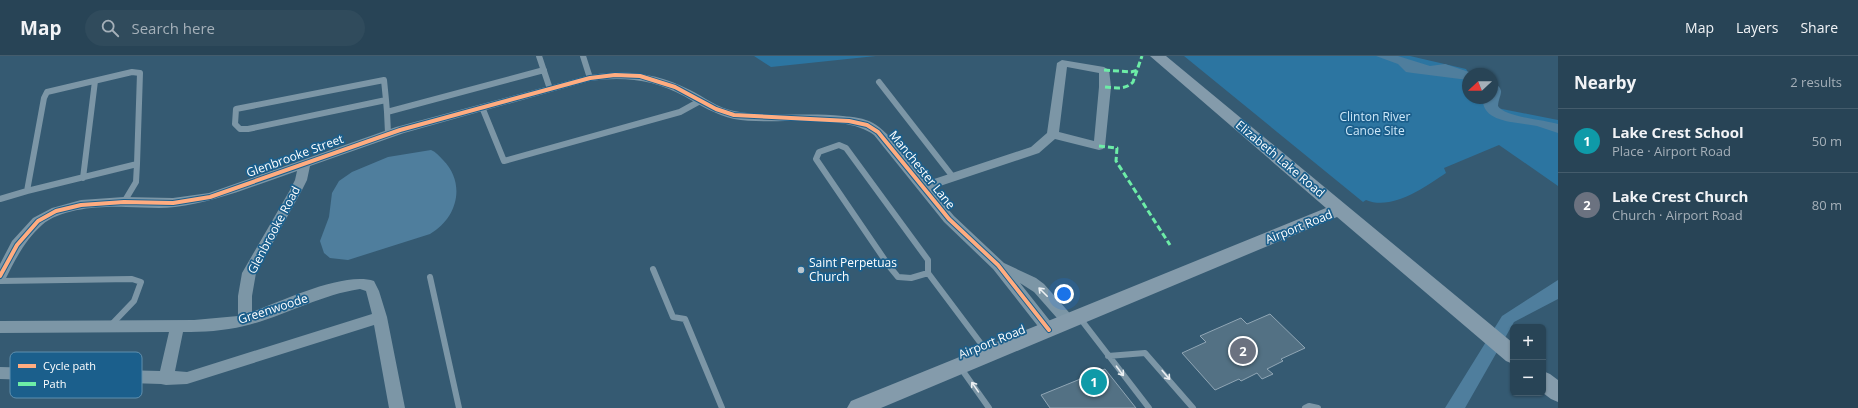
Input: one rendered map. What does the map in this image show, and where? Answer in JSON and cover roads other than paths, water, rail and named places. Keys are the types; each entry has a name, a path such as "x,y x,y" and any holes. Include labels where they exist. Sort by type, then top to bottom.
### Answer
{"street":[{"name":"Elizabeth Lake Road","path":"1157,56 1510,352"},
{"path":"923,187 1035,150 1053,134 1062,63 1104,70 1105,87 1099,146 1053,134"},
{"name":"Glenbrooke Street","path":"0,276 17,245 38,221 56,211 81,205 124,202 173,203 210,197 388,133 590,78 622,74"},
{"name":"Manchester Lane","path":"622,74 643,76 660,81 700,101 732,114 866,124 878,132 949,219 998,265 1049,330"},
{"name":"Glenbrooke Road","path":"245,320 245,296 249,273 296,190 301,180 304,164"},
{"name":"Airport Road","path":"858,408 1340,209"},
{"name":"Manchester Lane","path":"998,265 1031,282 1074,320"},
{"name":"Greenwoode","path":"0,327 204,326 245,320 341,287 360,283 369,285 374,290 397,408"},
{"path":"142,378 187,378 380,317"},
{"path":"166,379 177,326"},
{"path":"0,373 10,373"},
{"path":"1546,383 1558,393"}],"lane":[{"path":"540,56 550,89"},
{"path":"583,56 590,78"},
{"path":"388,112 544,70"},
{"path":"27,191 44,98 47,92 132,72 140,74 136,182 124,202"},
{"path":"386,100 248,129 240,129 235,124 236,109 384,80 388,112 388,133"},
{"path":"83,178 95,81"},
{"path":"878,82 953,177"},
{"path":"482,107 504,161 680,112 700,101"},
{"path":"928,273 911,278 898,277 816,159 819,152 839,146 846,148 928,260 928,273 989,354"},
{"path":"0,199 137,164"},
{"path":"653,269 673,317 685,319 722,408"},
{"path":"430,277 459,408"},
{"path":"0,280 132,279 141,282 139,292 128,309 110,326"},
{"path":"1074,320 1108,356 1149,408"},
{"path":"1108,356 1145,353 1152,358 1193,408"},
{"path":"960,366 989,408"},
{"path":"1305,408 1309,406 1318,408"}],"place":[{"name":"Saint Perpetuas Church","path":"801,270"},
{"name":"Lake Crest Church","path":"1243,351"},
{"name":"Lake Crest School","path":"1094,382"}],"park label":[{"name":"Clinton River Canoe Site","path":"1375,124"}]}
